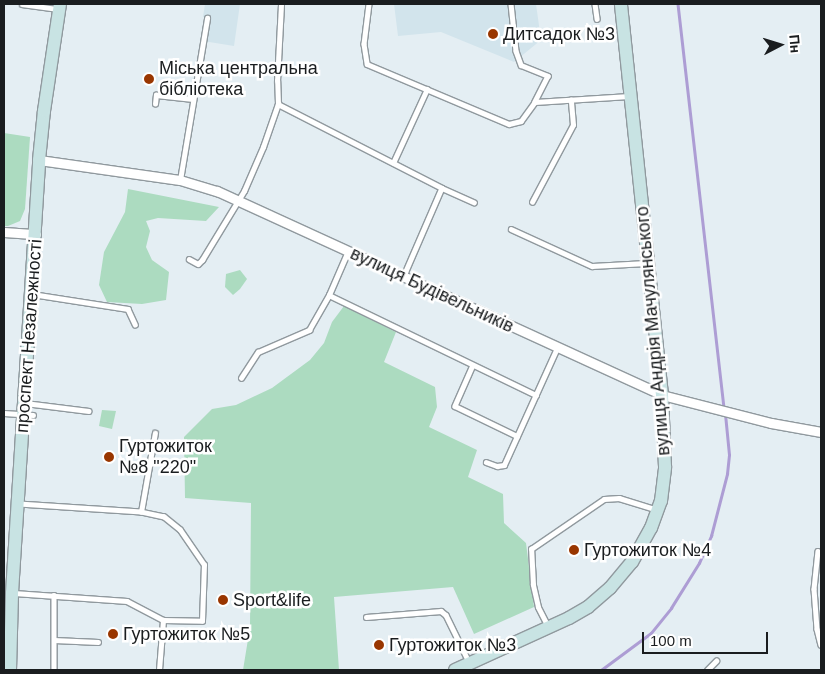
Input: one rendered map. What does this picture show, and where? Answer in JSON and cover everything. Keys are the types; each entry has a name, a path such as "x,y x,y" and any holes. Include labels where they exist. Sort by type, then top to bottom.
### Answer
{"street":[{"name":"вулиця Андрія Мачулянського","path":"455,670 548,628 588,607 616,582 643,545 658,510 664,487 662,396 621,4"},
{"name":"проспект Незалежності","path":"10,670 11,570 28,411 39,160 44,110 59,7"},
{"name":"вулиця Будівельників","path":"39,160 180,180 239,199 662,396 771,423 821,432"},
{"path":"4,232 36,234"}],"lane":[{"path":"22,4 59,7"},
{"path":"189,259 198,264 239,199 264,147 278,104 277,63 281,4"},
{"path":"369,4 364,44 367,64 509,124 520,121 535,102 548,76 521,64 516,51 511,4"},
{"path":"595,4 596,19"},
{"path":"180,180 207,18"},
{"path":"393,163 427,88"},
{"path":"154,104 156,95 192,100"},
{"path":"535,102 630,95"},
{"path":"532,202 573,125 572,100"},
{"path":"278,104 442,188 474,202"},
{"path":"404,276 442,188"},
{"path":"511,229 592,266 648,263"},
{"path":"241,378 258,352 309,330 329,295 348,251"},
{"path":"32,294 128,309 135,324"},
{"path":"329,295 536,394"},
{"path":"486,462 497,466 504,465 557,348"},
{"path":"473,365 455,406 517,436"},
{"path":"4,413 88,411"},
{"path":"141,512 154,432"},
{"path":"548,628 538,607 531,549 604,499 620,498 658,510"},
{"path":"12,593 127,601 163,620 202,621 204,565 186,537 173,523 164,517 141,512 19,504"},
{"path":"818,551 814,589 817,629 821,645"},
{"path":"54,595 54,670"},
{"path":"366,617 441,611 446,615 469,664"},
{"path":"159,670 163,620"},
{"path":"54,640 98,642"},
{"path":"707,670 716,660"}],"shaded area":[{"path":"205,4 240,4 234,46 203,41 207,18 203,17"},
{"name":"Дитсадок №3","path":"394,4 536,4 541,40 514,62 441,32 398,36"}],"green space":[{"path":"4,133 30,137 25,209 20,221 8,226 4,226"},
{"path":"128,189 219,207 206,221 158,218 146,221 150,231 146,247 152,260 169,272 166,300 142,304 107,302 99,285 104,252 125,212"},
{"path":"240,270 247,279 233,295 225,287 226,274"},
{"path":"344,306 396,332 384,362 435,387 437,407 429,427 477,450 468,477 503,494 504,523 526,543 534,607 474,634 453,587 334,597 339,670 243,670 250,627 251,503 185,498 184,437 212,409 236,405 272,388 310,360 324,343 332,322"},
{"path":"102,410 116,411 112,429 99,426"}],"waterway":[{"path":"678,4 724,409"},
{"path":"601,670 651,633 671,608 699,563 711,536 727,474 729,455 725,414"}],"place":[{"name":"Дитсадок №3","path":"493,34"},
{"name":"Міська центральна бібліотека","path":"149,79"},
{"name":"Гуртожиток №8 \"220\"","path":"109,457"},
{"name":"Гуртожиток №4","path":"574,550"},
{"name":"Sport&life","path":"223,600"},
{"name":"Гуртожиток №5","path":"113,634"},
{"name":"Гуртожиток №3","path":"379,645"}]}
